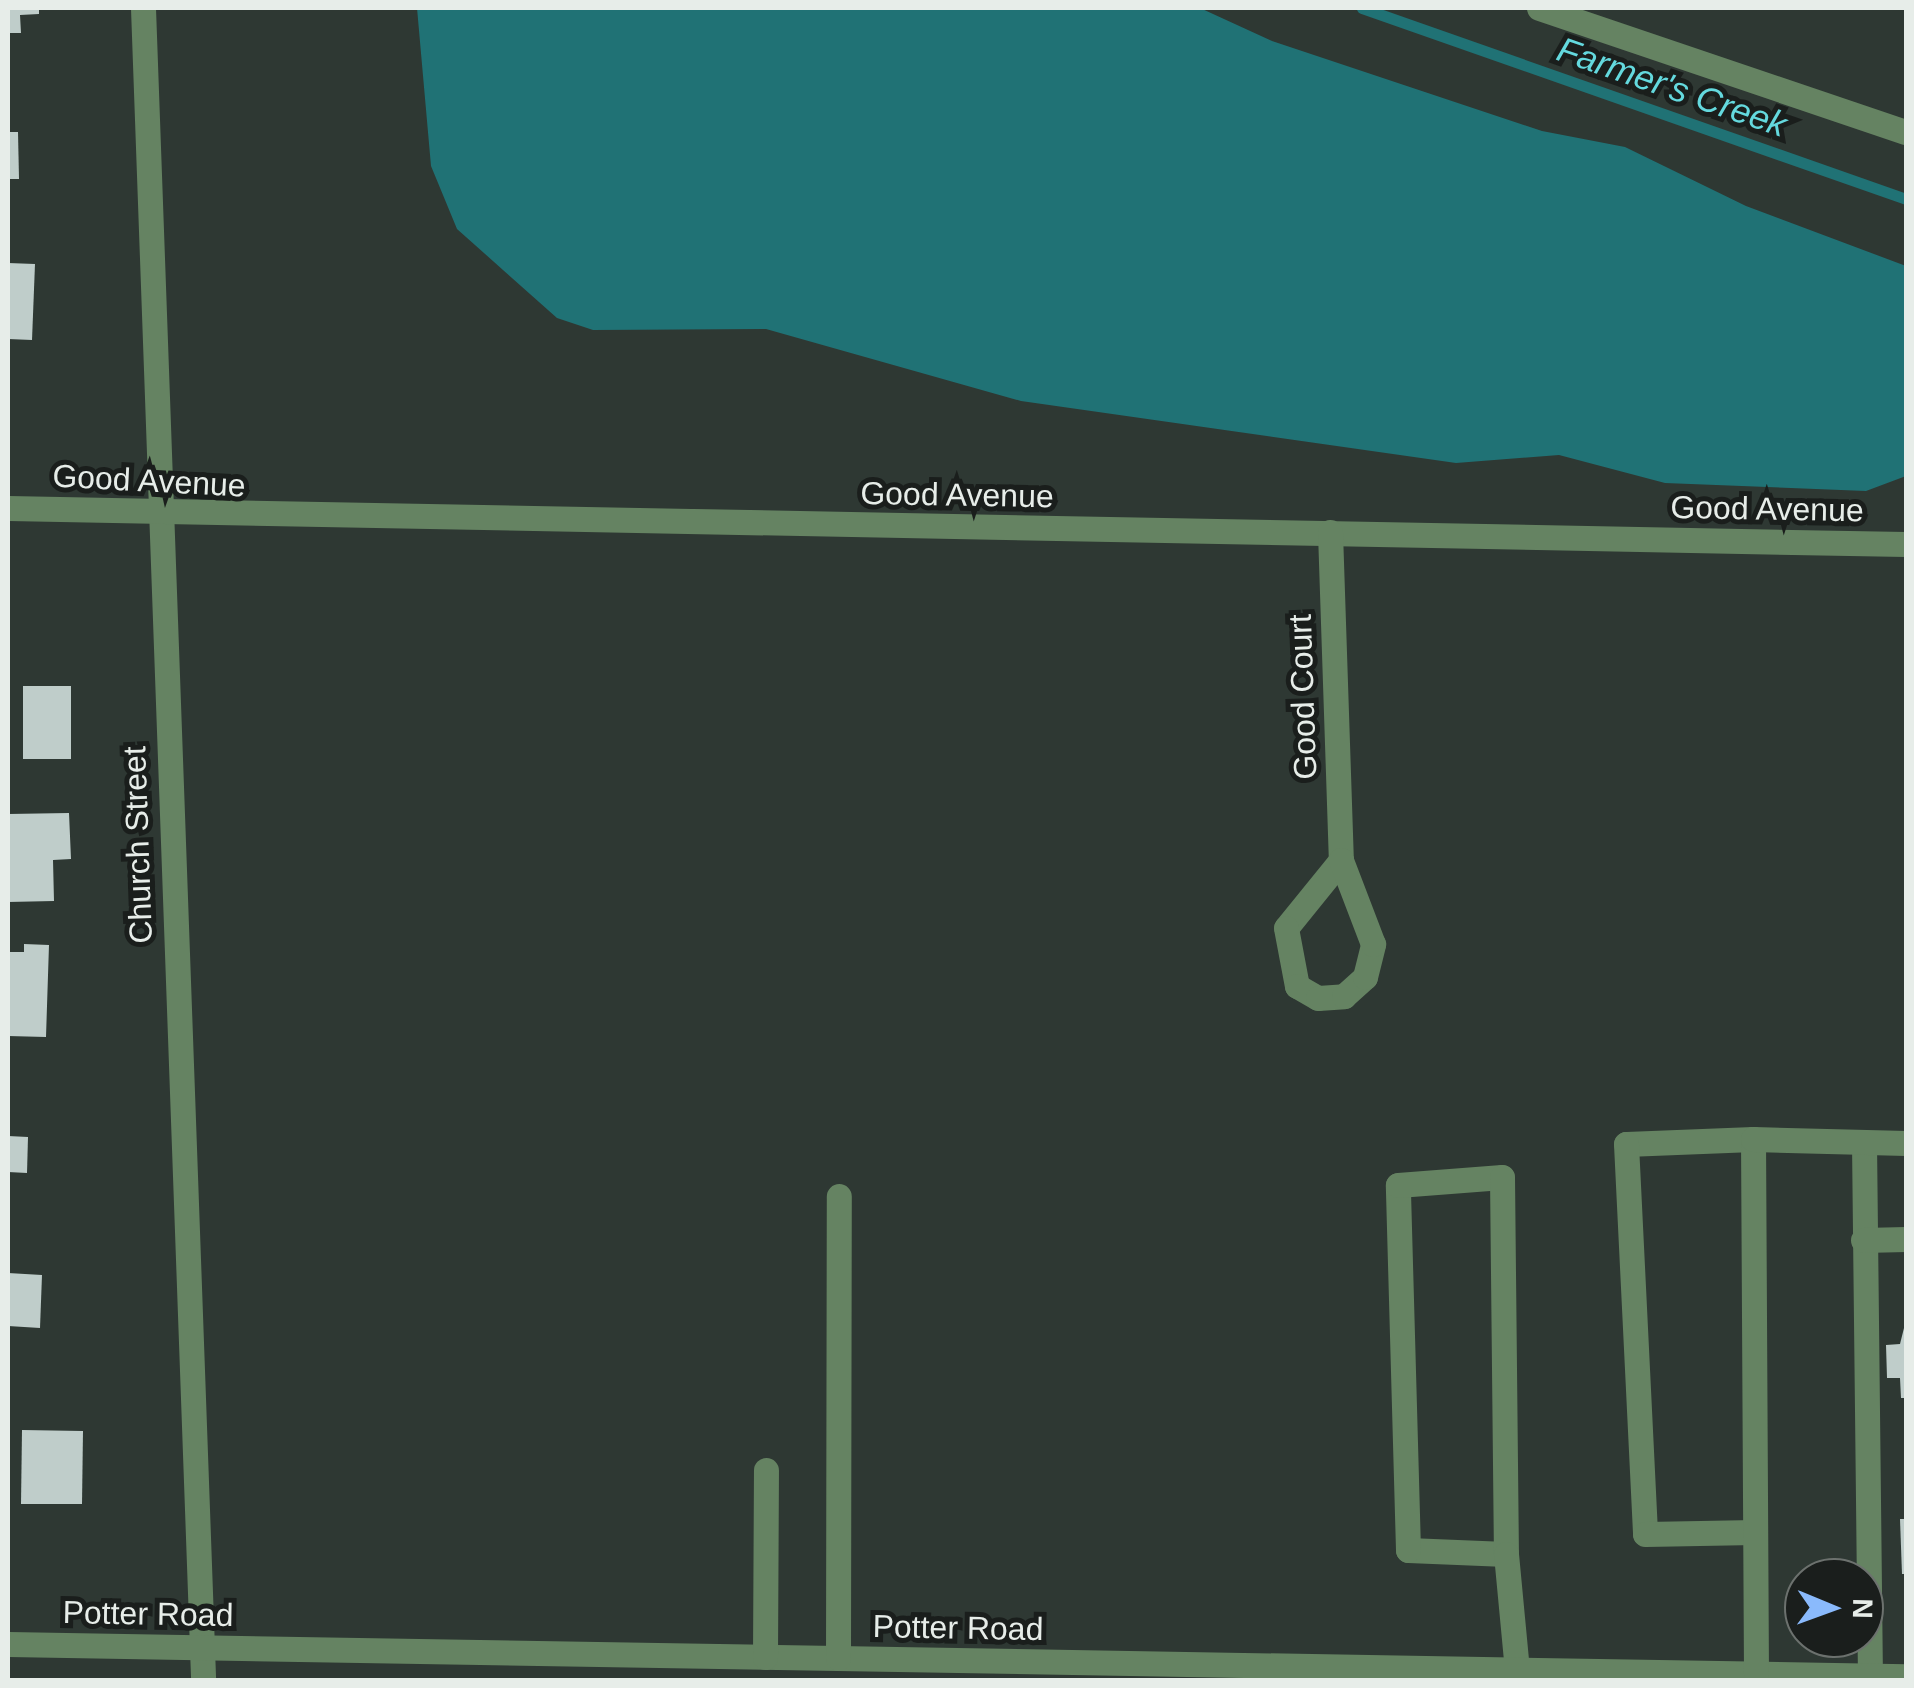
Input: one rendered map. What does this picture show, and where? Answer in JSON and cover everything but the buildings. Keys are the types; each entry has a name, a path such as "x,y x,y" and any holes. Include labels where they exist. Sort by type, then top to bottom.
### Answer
{"street":[{"name":"Church Street","path":"143,8 157,510 203,1680"},
{"path":"1538,8 1906,132"},
{"name":"Good Avenue","path":"8,508 1906,544"},
{"name":"Good Court","path":"1330,532 1341,860 1373,944 1366,978 1344,996 1318,998 1297,986 1286,928 1341,860"},
{"path":"1753,1140 1756,1674"},
{"path":"1755,1532 1644,1534 1626,1144 1753,1140 1906,1144"},
{"path":"1864,1142 1870,1676"},
{"path":"1506,1554 1408,1550 1398,1185 1502,1177 1506,1554 1517,1670"},
{"path":"838,1658 839,1196"},
{"path":"1863,1240 1906,1239"},
{"path":"764,1657 766,1470"},
{"name":"Potter Road","path":"8,1644 838,1658 1151,1672 1356,1674 1517,1670 1906,1676"}],"water":[{"path":"417,8 1200,8 1272,41 1542,131 1625,147 1746,206 1906,266 1906,476 1866,491 1665,483 1559,455 1456,463 1021,401 766,329 593,330 557,318 457,229 431,166"}],"waterway":[{"name":"Farmer's Creek","path":"1362,8 1906,199"}]}
